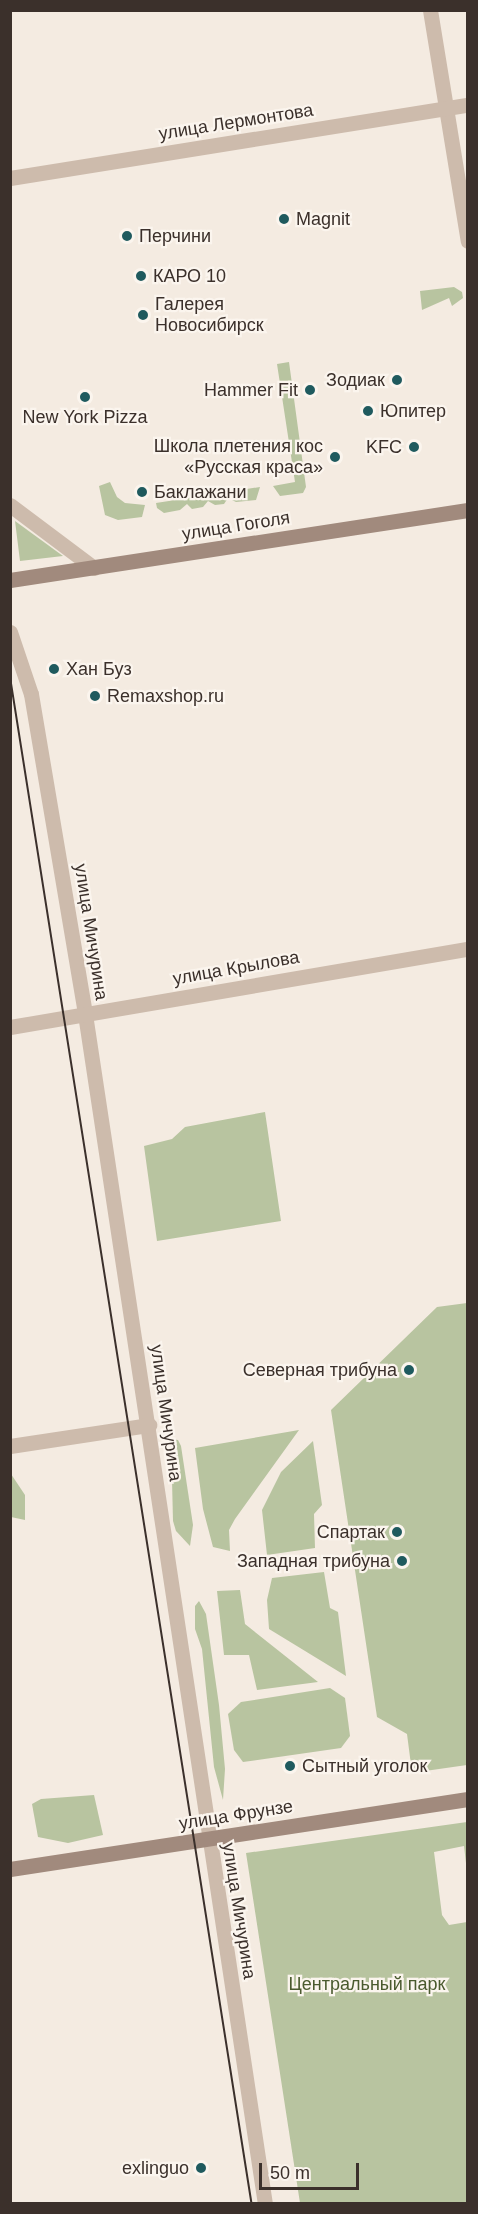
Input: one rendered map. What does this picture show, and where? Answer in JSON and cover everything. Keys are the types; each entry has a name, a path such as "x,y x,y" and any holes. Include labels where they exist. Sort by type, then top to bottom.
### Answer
{"main road":[{"name":"улица Гоголя","path":"10,580 468,510"},
{"name":"улица Фрунзе","path":"10,1869 468,1799"}],"street":[{"path":"430,10 468,241"},
{"name":"улица Лермонтова","path":"10,178 468,105"},
{"path":"10,505 94,568"},
{"name":"улица Мичурина","path":"10,632 31,694 85,1014 149,1425 208,1839 265,2204"},
{"name":"улица Крылова","path":"10,1026 468,949"},
{"path":"10,1446 149,1425"}],"green space":[{"path":"454,287 462,292 463,298 452,306 449,298 422,310 420,291"},
{"path":"289,362 306,487 303,493 280,496 273,486 295,482 277,364"},
{"path":"110,482 117,497 125,503 145,505 142,517 118,520 105,515 99,486"},
{"path":"260,487 256,500 236,502 228,498 224,504 215,505 208,501 203,507 192,509 187,504 180,510 164,513 157,508 156,503"},
{"path":"15,521 63,556 20,561"},
{"path":"265,1112 281,1221 157,1241 144,1146 172,1139 185,1127"},
{"name":"Спартак","path":"467,1303 467,1765 418,1772 411,1765 407,1734 377,1717 331,1410 437,1307"},
{"path":"299,1430 235,1519 229,1530 230,1551 213,1547 203,1509 195,1448"},
{"path":"171,1439 178,1440 181,1446 193,1525 190,1546 176,1531 173,1521"},
{"path":"313,1441 322,1505 314,1514 315,1548 267,1555 262,1510 281,1472"},
{"path":"11,1474 25,1495 25,1520 11,1517"},
{"path":"324,1572 330,1608 338,1612 346,1676 269,1629 267,1600 272,1578"},
{"path":"240,1590 245,1624 318,1682 257,1690 249,1655 224,1655 217,1591"},
{"path":"199,1601 206,1614 219,1705 225,1769 223,1800 214,1767 202,1649 195,1629 195,1606"},
{"path":"330,1688 345,1698 350,1736 341,1748 243,1762 234,1750 228,1714 241,1702"},
{"path":"94,1795 103,1835 68,1843 38,1837 32,1804 41,1799"},
{"name":"Центральный парк","path":"467,1822 467,1872 464,1846 434,1852 442,1915 449,1925 467,1922 467,2203 300,2203 246,1853"}],"tram line":[{"path":"10,674 252,2204"}],"place":[{"name":"Magnit","path":"284,219"},
{"name":"Перчини","path":"127,236"},
{"name":"КАРО 10","path":"141,276"},
{"name":"Галерея Новосибирск","path":"143,315"},
{"name":"Зодиак","path":"397,380"},
{"name":"Hammer Fit","path":"310,390"},
{"name":"New York Pizza","path":"85,397"},
{"name":"Юпитер","path":"368,411"},
{"name":"KFC","path":"414,447"},
{"name":"Школа плетения кос «Русская краса»","path":"335,457"},
{"name":"Баклажани","path":"142,492"},
{"name":"Хан Буз","path":"54,669"},
{"name":"Remaxshop.ru","path":"95,696"},
{"name":"Северная трибуна","path":"409,1370"},
{"name":"Спартак","path":"397,1532"},
{"name":"Западная трибуна","path":"402,1561"},
{"name":"Сытный уголок","path":"290,1766"},
{"name":"exlinguo","path":"201,2168"}]}
